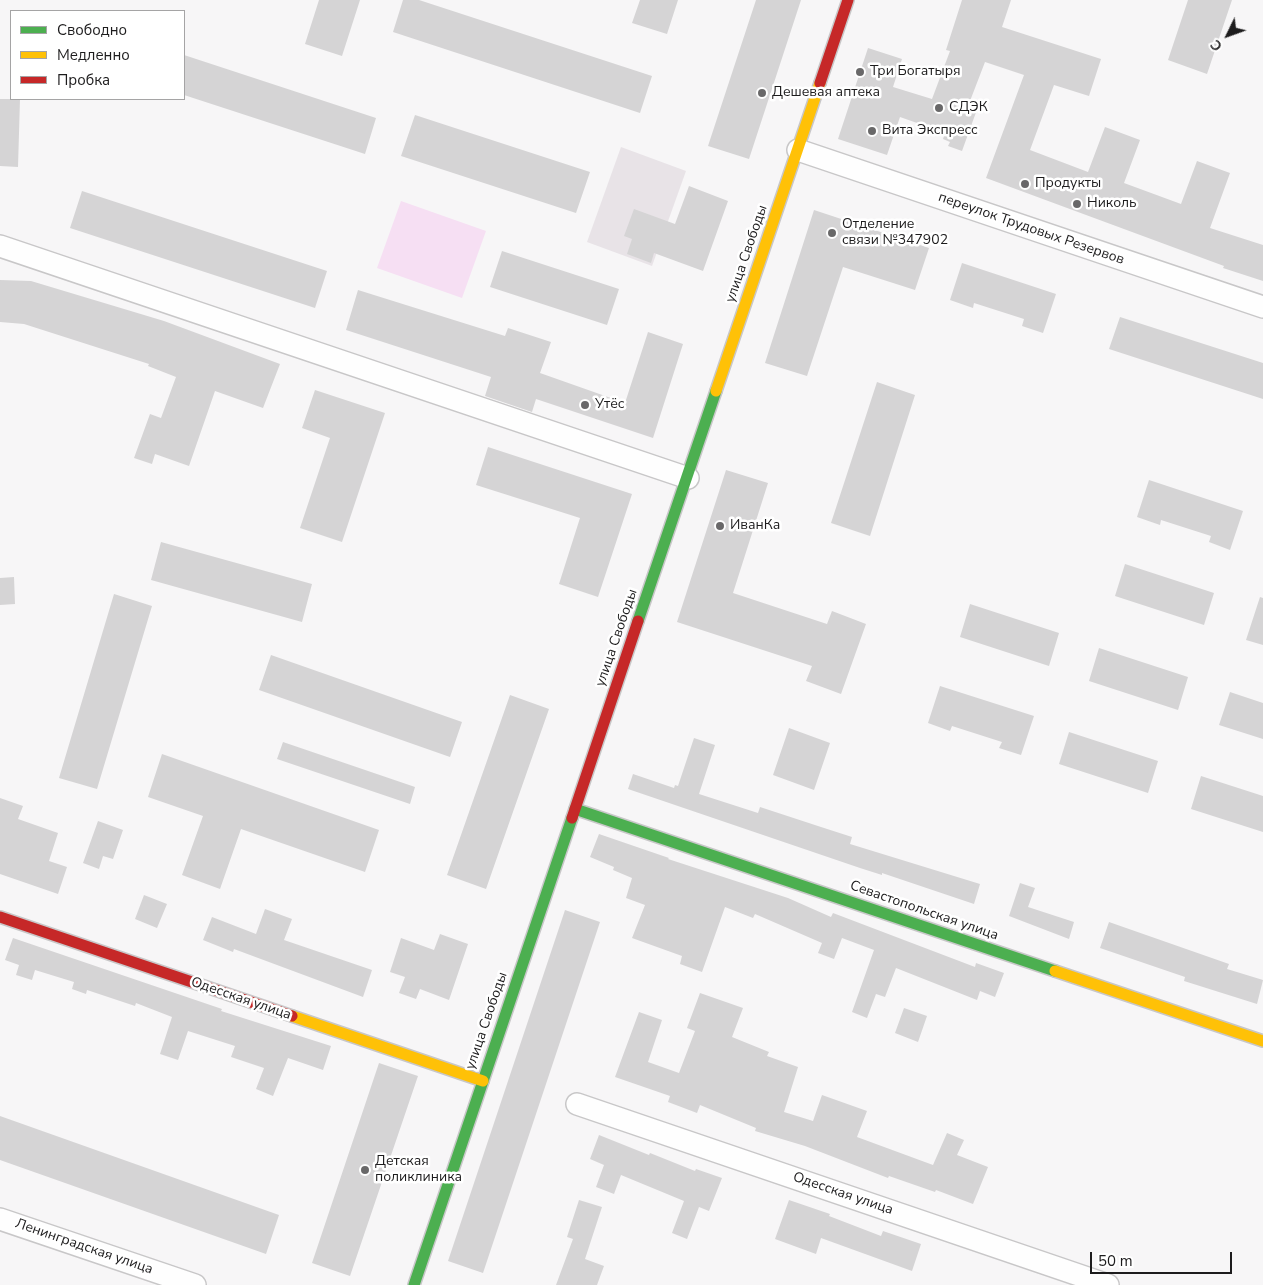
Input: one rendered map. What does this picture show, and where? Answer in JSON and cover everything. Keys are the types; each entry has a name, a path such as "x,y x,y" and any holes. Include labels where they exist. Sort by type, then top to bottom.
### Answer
{"main road":[{"name":"улица Свободы","path":"414,1285 848,0"},
{"name":"Севастопольская улица","path":"575,809 1263,1042"},
{"name":"Одесская улица","path":"0,917 483,1081"}],"street":[{"name":"переулок Трудовых Резервов","path":"798,150 1263,308"},
{"path":"0,246 688,478"},
{"name":"Одесская улица","path":"577,1104 1108,1285"},
{"name":"Ленинградская улица","path":"0,1220 196,1285"}],"shaded area":[{"path":"621,147 686,171 652,266 587,242"},
{"path":"401,201 486,231 462,298 377,268"}],"building":[{"path":"319,0 360,0 342,56 305,44"},
{"path":"403,0 419,0 652,76 640,113 393,32"},
{"path":"640,0 678,0 667,34 632,23"},
{"path":"756,0 801,0 749,159 708,146"},
{"path":"962,0 1011,0 1002,27 1101,59 1089,96 1054,85 1030,150 1088,172 1105,127 1140,140 1124,183 1181,204 1197,161 1230,173 1210,228 1263,245 1263,281 1223,268 1224,266 986,178 1024,75 985,62 970,101 979,104 962,151 948,146 950,142 943,139 944,136 936,133 937,130 900,117 887,155 838,139 868,48 902,59 893,87 932,99 950,51 946,50"},
{"path":"1188,0 1232,0 1207,74 1168,60"},
{"path":"185,55 376,118 365,154 185,95"},
{"path":"0,99 20,100 18,167 0,166"},
{"path":"415,115 590,172 576,213 401,156"},
{"path":"689,186 728,201 703,271 654,253 651,263 627,254 632,239 624,236 634,209 675,224"},
{"path":"82,191 327,271 315,308 70,228"},
{"path":"814,210 929,248 915,290 843,267 807,376 765,363"},
{"path":"502,251 619,289 607,325 490,287"},
{"path":"962,263 1056,294 1043,333 1022,326 1024,319 974,303 973,308 950,300"},
{"path":"0,280 31,281 164,321 280,364 263,408 215,391 189,466 155,454 152,464 134,458 150,414 161,418 176,377 148,366 149,364 24,324 0,322"},
{"path":"358,290 505,336 508,328 551,342 540,373 625,403 648,332 683,344 653,438 536,399 532,412 485,396 491,377 346,330"},
{"path":"1120,317 1263,363 1263,399 1109,349"},
{"path":"877,382 915,395 870,536 831,523"},
{"path":"315,390 385,413 342,542 300,528 330,438 302,428"},
{"path":"488,447 632,494 598,597 559,584 580,518 476,485"},
{"path":"726,470 768,483 733,593 827,624 832,611 866,624 841,694 806,681 812,666 677,622"},
{"path":"1149,480 1243,511 1230,550 1209,542 1211,536 1161,520 1160,525 1137,517"},
{"path":"161,542 312,584 302,622 151,580"},
{"path":"1125,564 1214,593 1204,625 1115,596"},
{"path":"14,577 15,604 0,605 0,578"},
{"path":"114,594 152,606 97,789 59,778"},
{"path":"1260,597 1263,598 1263,645 1246,640"},
{"path":"970,604 1059,633 1049,666 960,637"},
{"path":"1099,648 1188,677 1178,710 1089,681"},
{"path":"271,655 462,722 450,757 259,690"},
{"path":"940,686 1034,716 1021,755 999,748 1002,742 952,726 950,731 928,723"},
{"path":"1230,692 1263,703 1263,739 1219,725"},
{"path":"510,695 549,709 486,889 447,875"},
{"path":"789,728 830,743 814,790 773,775"},
{"path":"1069,732 1158,761 1148,793 1059,764"},
{"path":"694,738 715,745 699,794 758,813 760,807 852,837 850,844 980,884 974,904 882,873 882,875 860,868 628,789 633,774 674,788 675,785 678,786"},
{"path":"283,742 415,787 410,804 277,759"},
{"path":"162,754 379,830 365,872 241,829 220,889 182,875 203,816 148,797"},
{"path":"1201,776 1263,796 1263,832 1191,809"},
{"path":"0,798 23,806 18,819 58,833 49,861 67,867 58,894 0,874"},
{"path":"98,821 123,830 113,859 103,856 99,869 83,863"},
{"path":"599,834 668,859 788,898 831,917 833,913 975,967 976,963 1004,973 995,997 980,991 977,1000 896,968 885,997 876,994 867,1018 852,1012 874,950 842,938 834,959 818,953 822,943 755,914 753,918 725,907 702,972 680,964 682,956 632,938 645,905 626,898 632,878 613,870 614,867 590,857"},
{"path":"1020,883 1035,888 1028,907 1074,922 1069,939 1009,916"},
{"path":"144,895 167,904 157,928 135,919"},
{"path":"265,909 292,919 284,940 372,970 363,997 234,949 233,952 203,940 212,917 256,934"},
{"path":"565,910 600,922 483,1273 448,1261"},
{"path":"1109,922 1229,964 1227,969 1263,980 1257,1004 1184,981 1185,977 1100,948"},
{"path":"440,934 468,944 449,1000 420,989 416,999 399,993 405,977 390,972 401,938 434,950"},
{"path":"13,938 222,1009 221,1011 331,1046 323,1070 288,1058 273,1096 256,1089 264,1068 231,1057 235,1046 188,1031 178,1060 160,1054 172,1017 136,1003 135,1006 87,990 86,994 72,989 74,982 35,970 32,980 16,975 19,965 5,960"},
{"path":"700,993 743,1008 732,1037 769,1052 767,1056 798,1067 784,1112 813,1121 822,1095 867,1111 857,1137 933,1165 947,1133 964,1140 957,1155 988,1167 973,1204 936,1190 935,1192 889,1176 888,1178 805,1146 755,1131 756,1128 700,1105 697,1113 668,1102 670,1096 615,1077 639,1012 662,1020 648,1062 679,1073 695,1031 687,1028"},
{"path":"904,1008 927,1016 918,1042 895,1033"},
{"name":"Детская поликлиника","path":"379,1063 418,1076 350,1276 312,1263"},
{"path":"0,1116 279,1215 266,1254 0,1160"},
{"path":"599,1135 649,1155 650,1153 695,1171 696,1169 722,1178 709,1211 699,1207 687,1239 672,1233 684,1201 621,1175 614,1194 596,1187 604,1165 590,1159"},
{"path":"579,1200 602,1207 585,1259 604,1266 597,1285 556,1285 573,1239 567,1237"},
{"path":"789,1200 830,1214 829,1216 881,1236 883,1231 921,1244 912,1271 821,1238 816,1254 775,1239"}],"traffic: fast":[{"path":"638,621 716,391"},
{"path":"575,809 1055,971"},
{"path":"414,1285 572,818"}],"traffic: slow":[{"path":"716,391 820,83"},
{"path":"1055,971 1263,1041"},
{"path":"292,1016 483,1081"}],"traffic: jam":[{"path":"820,83 848,0"},
{"path":"572,818 638,621"},
{"path":"0,917 292,1016"}],"place":[{"name":"Три Богатыря","path":"860,72"},
{"name":"Дешевая аптека","path":"762,93"},
{"name":"СДЭК","path":"939,108"},
{"name":"Вита Экспресс","path":"872,131"},
{"name":"Продукты","path":"1025,184"},
{"name":"Николь","path":"1077,204"},
{"name":"Отделение связи №347902","path":"832,233"},
{"name":"Утёс","path":"585,405"},
{"name":"ИванКа","path":"720,526"},
{"name":"Детская поликлиника","path":"365,1170"}]}
